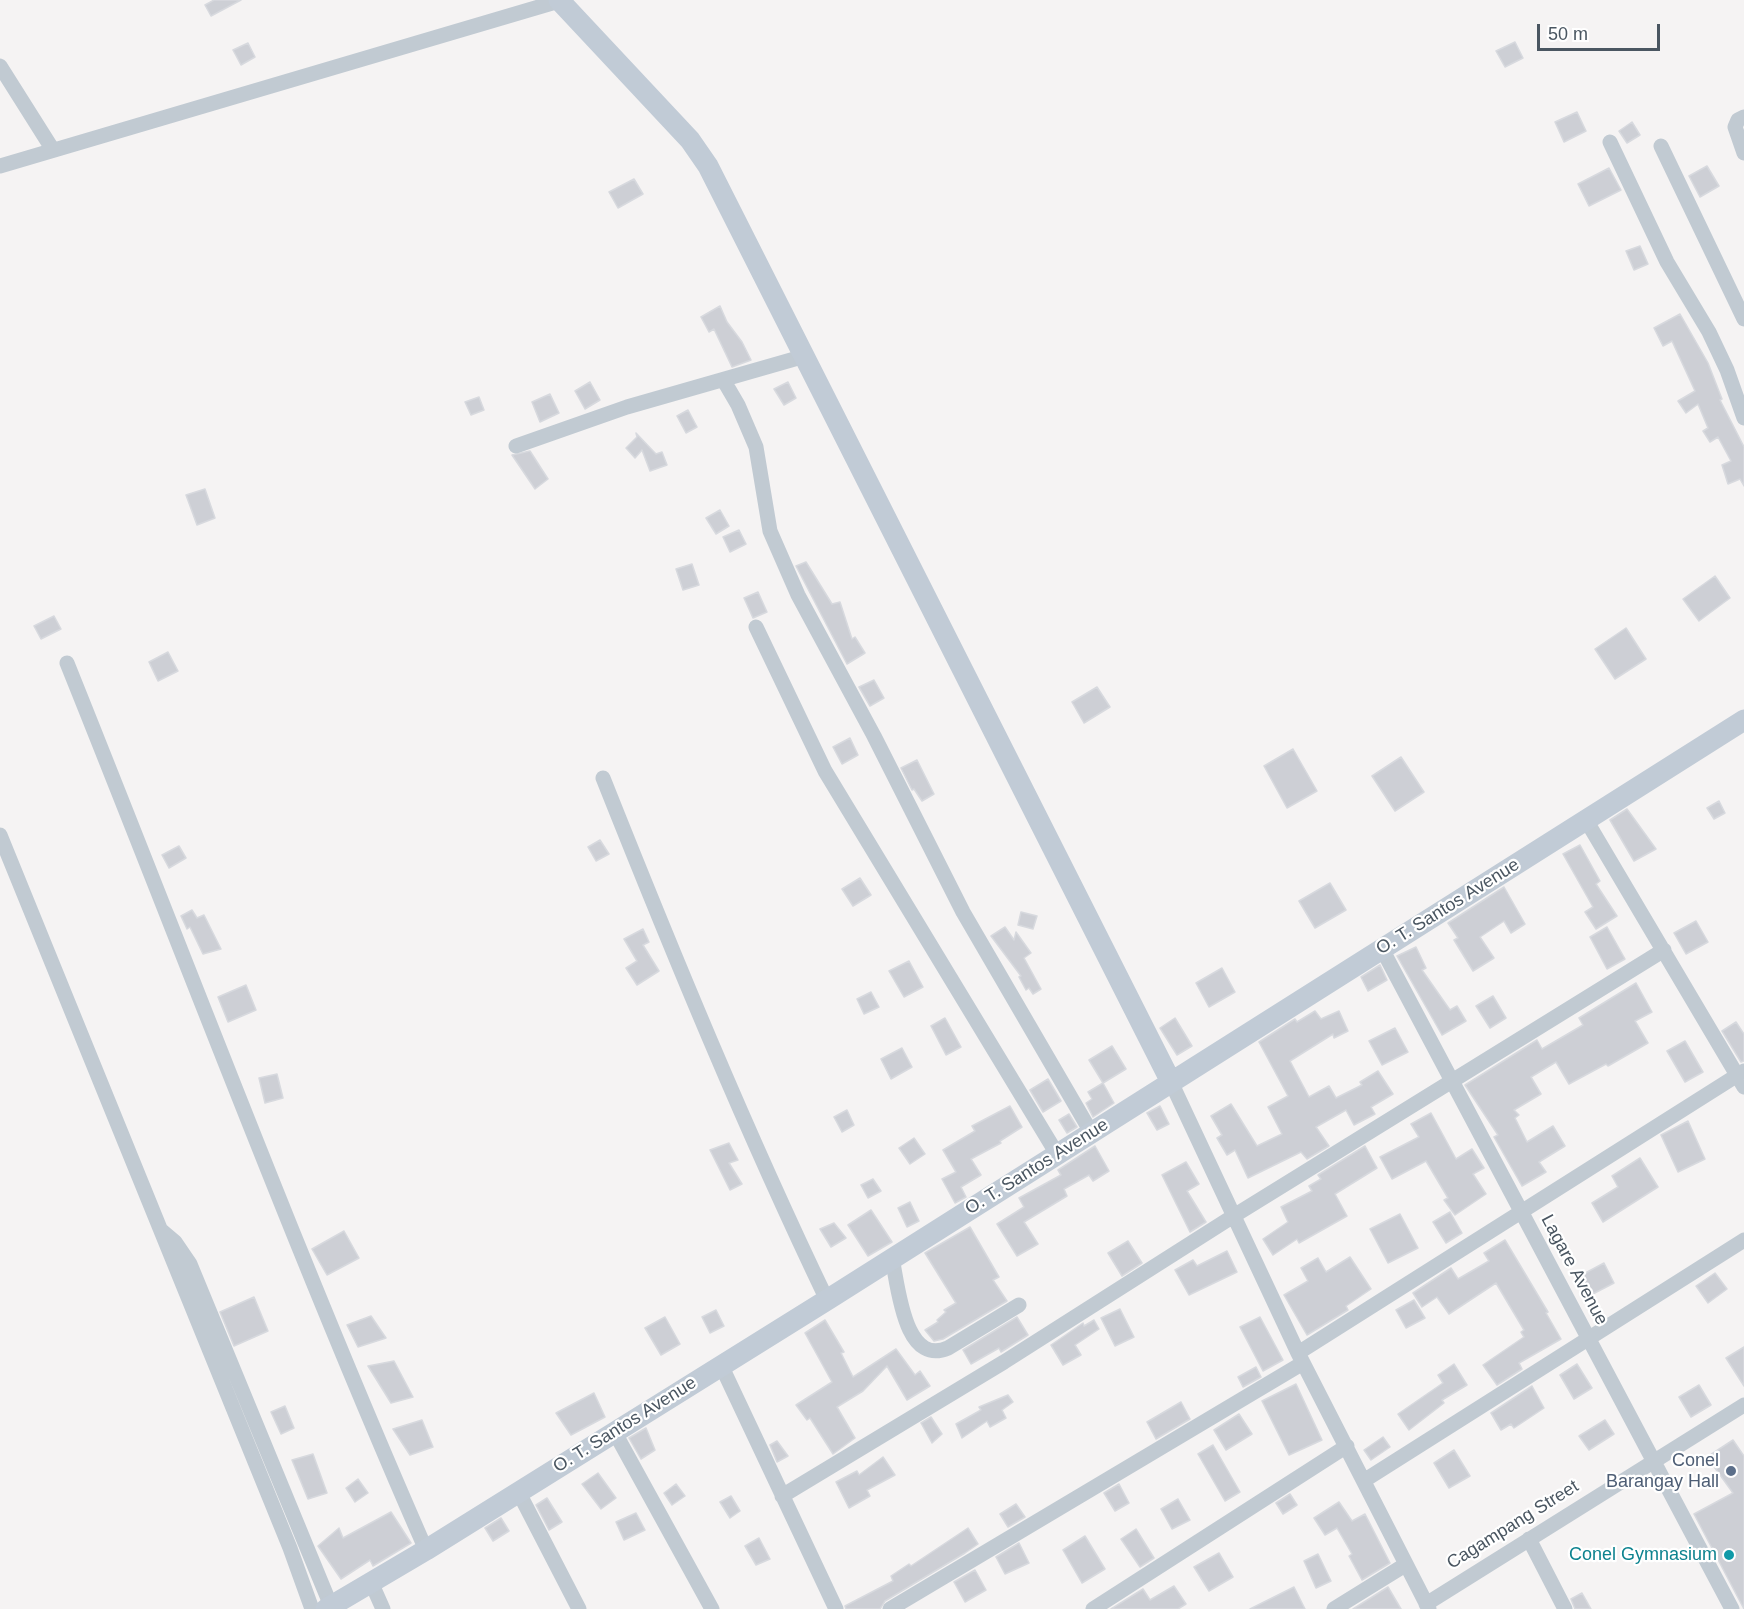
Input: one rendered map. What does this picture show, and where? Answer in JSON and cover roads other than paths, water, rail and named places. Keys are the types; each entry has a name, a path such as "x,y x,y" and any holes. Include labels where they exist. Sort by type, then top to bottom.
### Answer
{"street":[{"path":"0,166 559,0 700,154 726,200 1171,1082 1232,1217 1300,1358 1365,1480 1427,1606"},
{"path":"0,66 53,150"},
{"path":"1744,117 1738,120 1735,127 1744,153"},
{"path":"1610,142 1667,262 1709,332 1727,370 1744,418"},
{"path":"1661,146 1738,291 1744,319"},
{"path":"516,446 627,407 806,356"},
{"path":"724,381 738,405 756,447 770,531 798,595 963,912 1091,1132"},
{"path":"756,627 825,771 1057,1154"},
{"path":"68,663 268,1173 369,1419 426,1550"},
{"name":"O. T. Santos Avenue","path":"323,1608 426,1550 827,1300 1744,720"},
{"path":"603,778 707,1033 776,1193 827,1300"},
{"path":"890,1609 1300,1358 1521,1212 1742,1078 1586,820"},
{"path":"0,835 91,1054 159,1228 176,1242 190,1264 323,1608"},
{"name":"Lagare Avenue","path":"1382,949 1732,1609"},
{"path":"782,1496 1004,1362 1232,1217 1664,950"},
{"path":"1365,1480 1744,1240"},
{"path":"892,1258 905,1322 912,1335 928,1350 939,1352 948,1348 1019,1305"},
{"path":"721,1365 836,1609"},
{"name":"Cagampang Street","path":"1427,1606 1654,1459 1744,1405"},
{"path":"614,1431 712,1609"},
{"path":"1093,1609 1347,1446"},
{"path":"518,1491 579,1609"},
{"path":"1529,1539 1565,1609"},
{"path":"1334,1609 1405,1565"},
{"path":"371,1582 383,1609"}],"place":[{"name":"Conel Barangay Hall","path":"1731,1471"},
{"name":"Conel Gymnasium","path":"1729,1555"}]}
